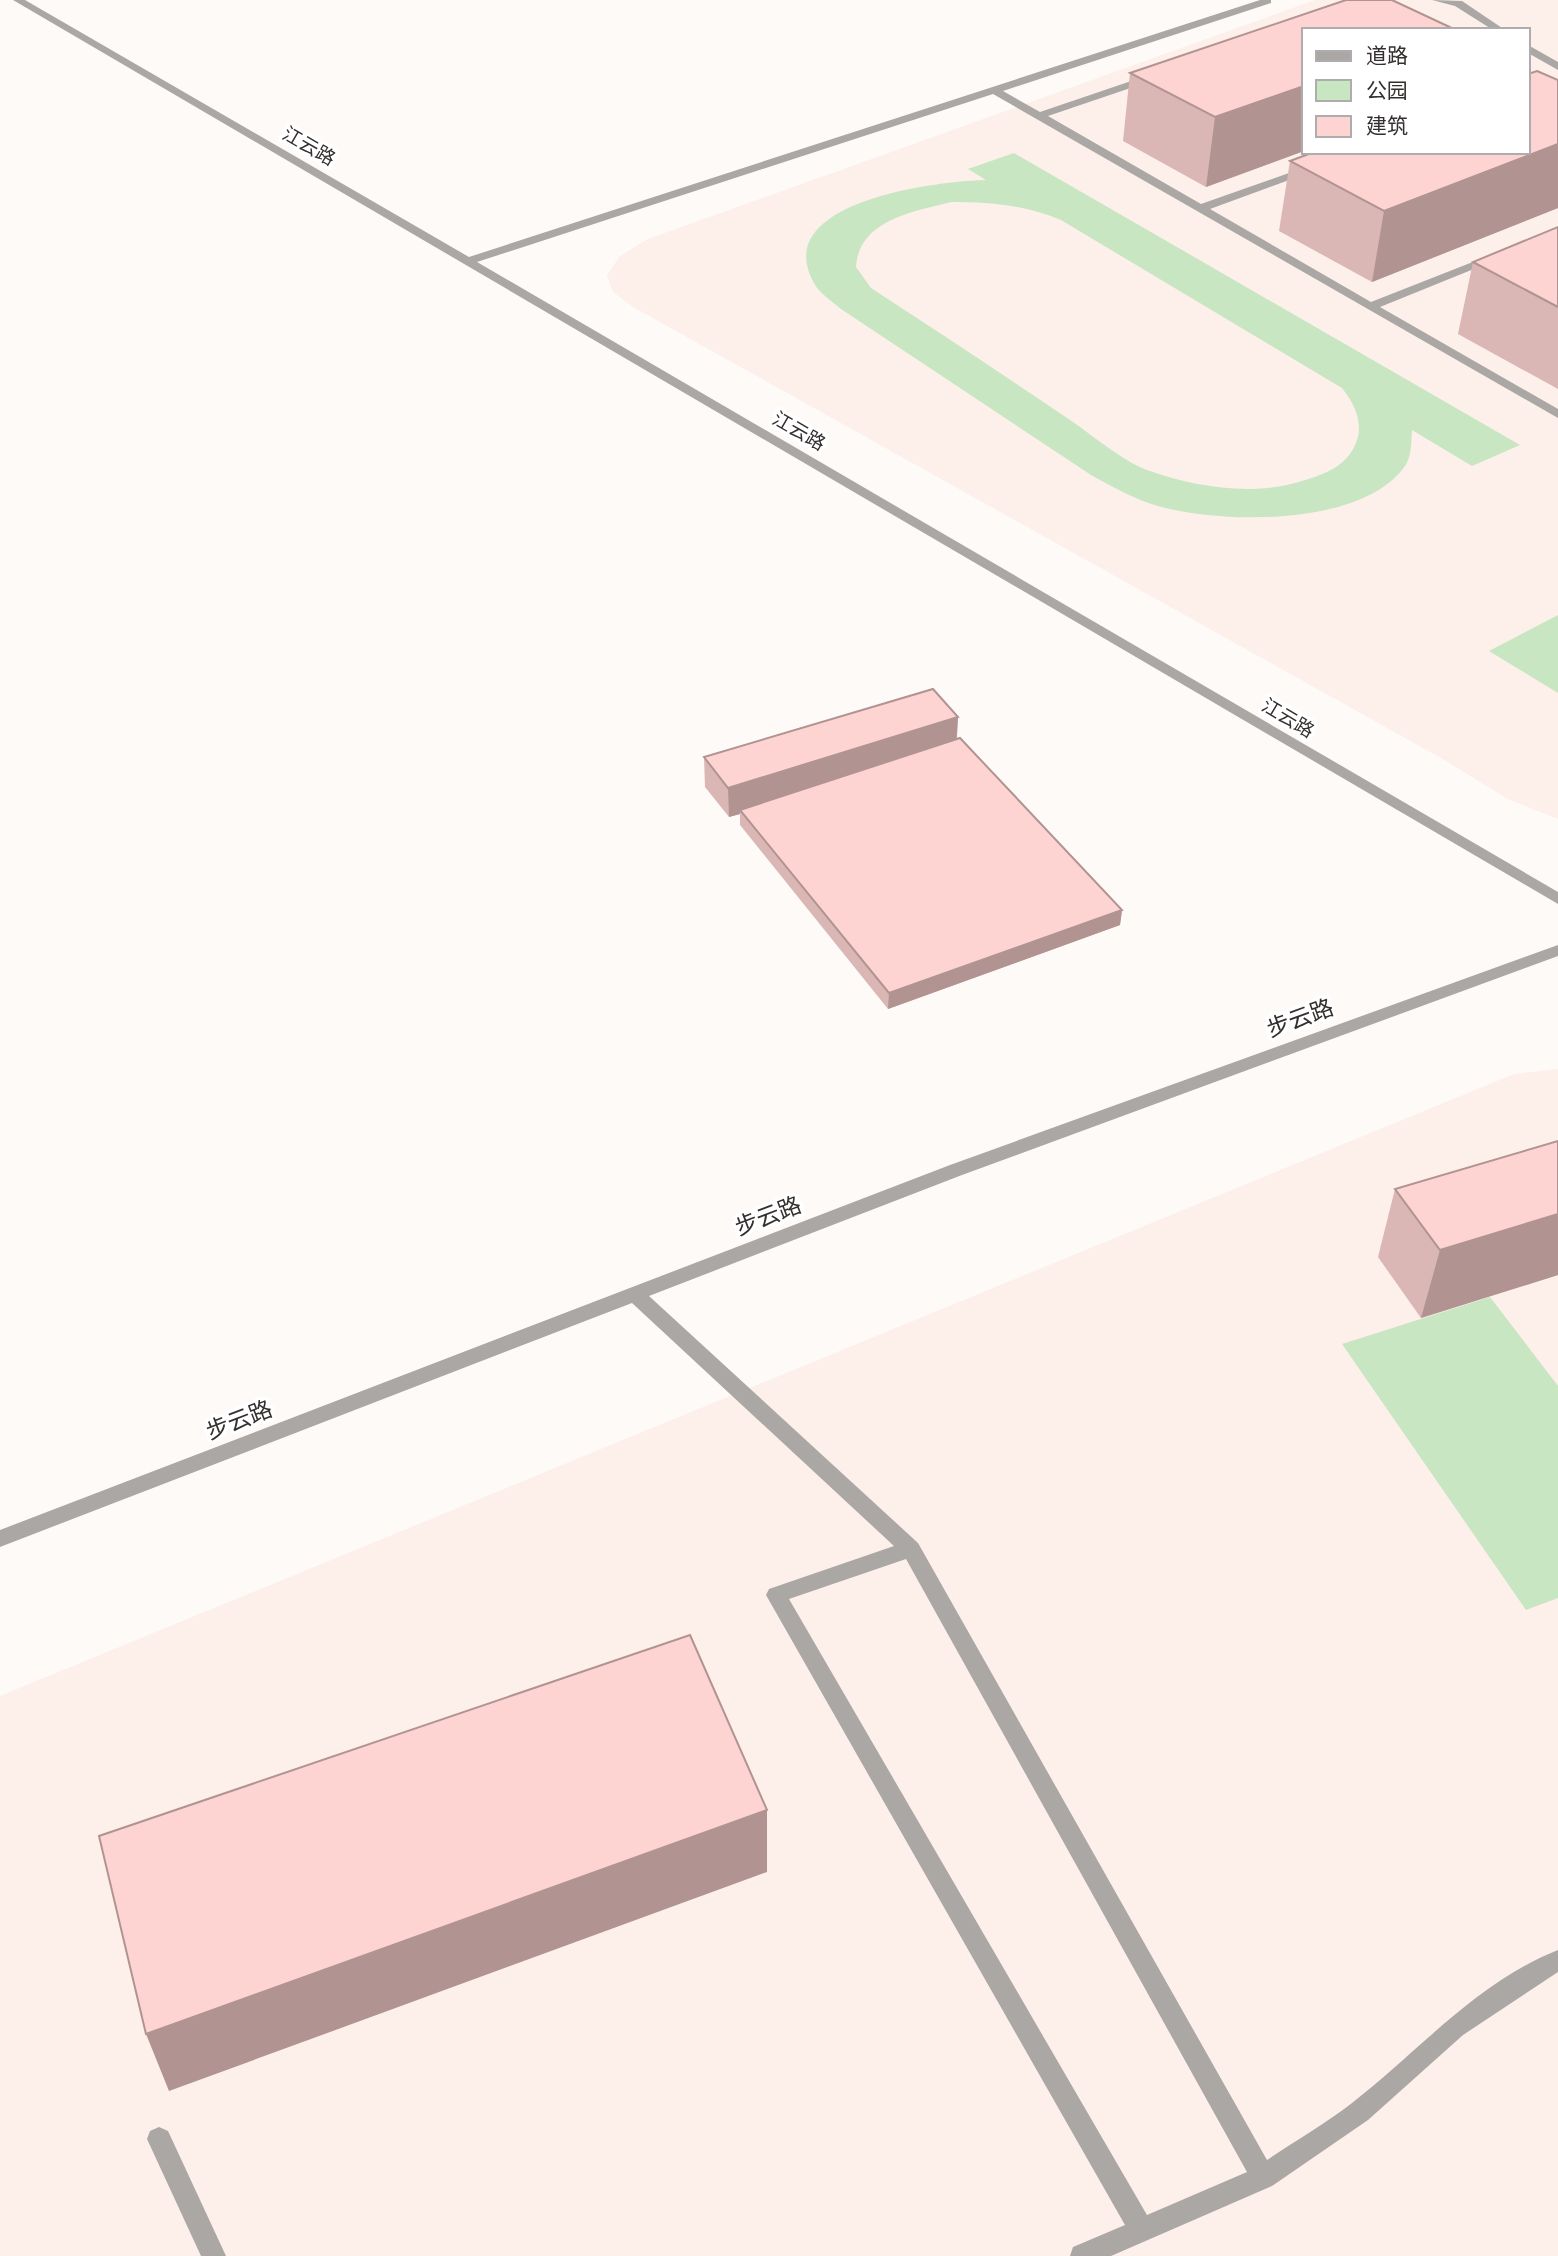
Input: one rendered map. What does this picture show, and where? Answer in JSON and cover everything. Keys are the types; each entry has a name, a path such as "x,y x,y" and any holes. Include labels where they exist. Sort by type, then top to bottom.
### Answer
{"street":[{"name":"江云路","path":"18,0 1558,900"},
{"path":"1437,0 1458,3 1497,28"},
{"path":"468,261 1267,1"},
{"path":"1530,49 1558,67"},
{"path":"1041,115 1157,75"},
{"path":"993,90 1041,115 1558,414"},
{"path":"1202,208 1317,166"},
{"path":"1371,306 1508,252"},
{"name":"步云路","path":"0,1539 969,1165 1558,950"},
{"path":"635,1294 911,1549 1263,2177"},
{"path":"911,1549 776,1595 1141,2229"},
{"path":"1082,2256 1263,2177 1360,2112 1455,2027 1544,1967 1558,1961"},
{"path":"159,2139 214,2256"}],"shaded area":[{"path":"1315,0 1558,0 1558,819 1508,799 1441,758 633,307 613,292 607,275 620,256 648,239"},
{"path":"1558,1069 1558,2256 0,2256 0,1696 1514,1074"}],"green space":[{"path":"1014,153 1520,445 1472,466 1412,430 1407,462 1385,486 1357,501 1289,516 1217,516 1185,512 1158,506 1124,492 1091,475 841,309 822,294 814,283 806,255 815,232 836,215 865,201 899,191 986,180 968,169","holes":["951,202 1020,208 1061,220 1342,388 1358,418 1358,434 1352,451 1342,463 1314,477 1280,486 1242,489 1203,485 1165,476 1137,466 1117,454 871,288 856,267 859,251 877,228 905,215"]},
{"path":"1558,615 1558,693 1489,651"},
{"path":"1490,1297 1558,1386 1558,1598 1526,1610 1342,1344"}],"building":[{"path":"1346,0 1392,0 1452,28 1302,28 1302,87 1215,117 1130,73"},
{"path":"1537,71 1558,80 1558,144 1384,211 1290,161 1309,154 1530,154 1530,73"},
{"path":"1558,227 1558,307 1473,262"},
{"path":"933,689 958,717 728,788 704,757"},
{"path":"960,738 1122,910 889,993 740,810"},
{"path":"1558,1141 1558,1214 1440,1250 1395,1189"},
{"path":"690,1635 767,1810 146,2034 99,1836"}]}
